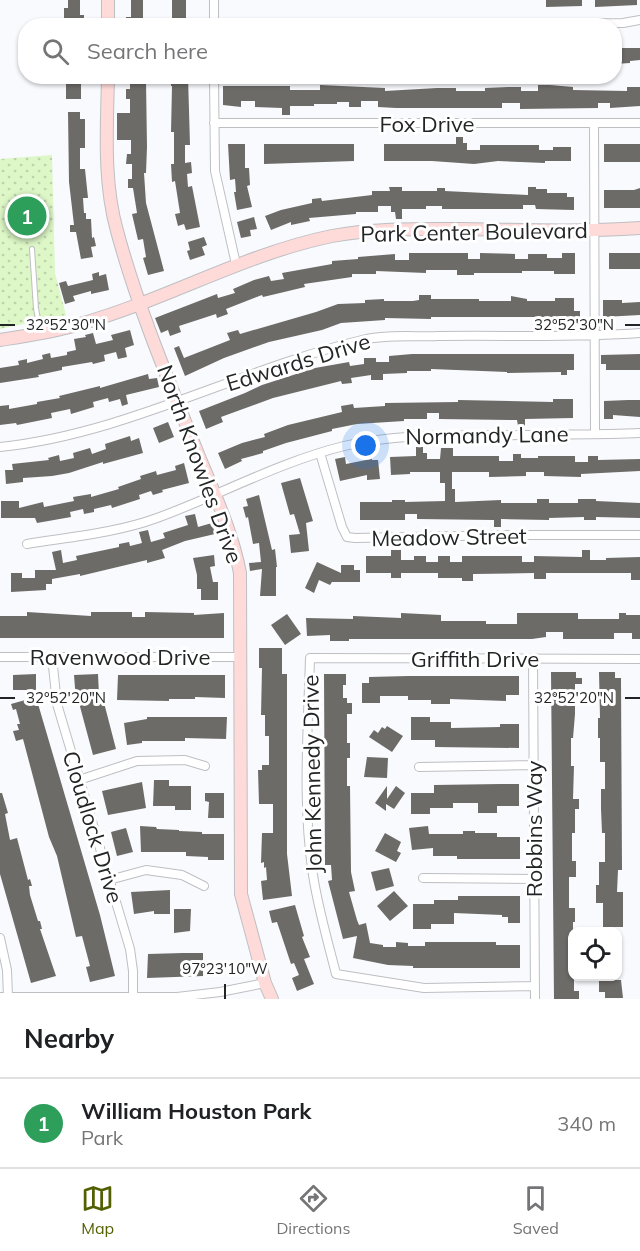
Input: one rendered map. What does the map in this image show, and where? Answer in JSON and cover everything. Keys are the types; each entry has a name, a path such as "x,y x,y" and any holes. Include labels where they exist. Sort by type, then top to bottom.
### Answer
{"street":[{"path":"108,0 108,18"},
{"path":"214,0 214,18"},
{"path":"622,23 640,20"},
{"name":"North Knowles Drive","path":"108,84 108,182 116,228 139,304 214,494 237,558 240,573 242,894 272,999"},
{"path":"214,84 215,171 236,264"},
{"name":"Fox Drive","path":"214,123 640,123"},
{"path":"594,124 595,433"},
{"name":"Park Center Boulevard","path":"0,340 80,324 139,304 236,264 331,237 362,232 433,229 595,231 640,228"},
{"name":"Edwards Drive","path":"0,447 61,437 316,352 365,339 483,335 595,336 640,333"},
{"name":"Normandy Lane","path":"27,544 132,526 320,453 345,446 395,437 462,434 640,433"},
{"name":"Meadow Street","path":"320,453 342,528 348,537 640,535"},
{"name":"Ravenwood Drive","path":"0,657 241,657"},
{"name":"Cloudlock Drive","path":"52,657 57,704 132,962 133,998"},
{"name":"Griffith Drive","path":"310,658 640,659"},
{"name":"John Kennedy Drive","path":"310,658 307,766 310,846 313,877 336,974 424,988 535,986"},
{"name":"Robbins Way","path":"533,659 535,999"},
{"path":"79,780 137,761 185,760 205,766"},
{"path":"419,767 534,765"},
{"path":"109,879 146,870 182,875 204,886"},
{"path":"423,878 534,879"},
{"path":"0,938 7,970 4,997 197,996 266,983"}],"lane":[{"path":"32,249 40,333"}],"green space":[{"path":"52,155 55,273 66,315 0,329 0,159"}],"building":[{"path":"68,0 80,0 80,15 84,15 84,18 64,18 64,8 68,8"},
{"path":"131,0 143,0 143,18 126,18 131,17"},
{"path":"172,0 186,0 186,18 172,18"},
{"path":"546,0 582,0 582,6 546,7"},
{"path":"595,0 637,0 637,5 595,7"},
{"path":"622,48 640,48 640,60 630,61 630,63 622,64"},
{"path":"66,84 81,84 81,99 66,99"},
{"path":"130,84 146,84 147,147 146,173 144,173 146,203 164,271 148,275 143,258 146,257 143,239 138,240 132,214 137,213 133,188 128,188 128,179 132,179 132,164 126,164 127,154 131,154 131,140 117,140 117,113 130,113 130,99 126,99 126,89 130,89"},
{"path":"171,84 188,84 190,145 185,145 185,163 191,162 192,173 187,174 188,187 192,186 200,227 186,230 184,224 178,226 175,214 180,213 175,181 172,182 174,132 171,132"},
{"path":"320,85 385,88 385,91 456,88 456,91 485,91 485,88 521,87 521,91 538,91 538,85 550,85 573,87 573,90 627,91 627,87 640,87 640,106 610,108 610,103 598,103 598,108 520,109 520,103 502,103 502,108 396,108 378,107 378,101 361,101 361,107 349,107 349,102 290,106 290,115 282,115 282,108 255,107 255,101 241,101 241,107 223,105 223,86 290,86 290,90 320,90"},
{"path":"68,112 80,112 80,119 85,119 85,148 80,148 80,169 85,169 88,198 83,198 84,213 86,213 86,219 91,219 92,238 94,237 96,246 91,247 93,257 81,259 76,232 70,232 70,225 74,225 69,182"},
{"path":"456,137 463,137 463,143 467,143 467,150 480,150 480,145 539,145 539,150 571,147 571,161 545,161 545,163 498,161 474,164 384,161 384,144 456,144"},
{"path":"228,144 245,144 245,168 249,168 250,185 247,186 252,207 237,210 234,192 236,192 235,179 230,180"},
{"path":"264,144 354,144 354,161 264,164"},
{"path":"604,144 640,144 640,162 604,162"},
{"path":"389,187 402,187 402,191 437,191 437,188 445,188 445,191 528,195 528,187 536,187 536,189 547,189 547,193 567,193 567,197 574,197 574,210 536,209 535,205 523,205 523,209 442,209 442,206 426,206 426,209 402,209 402,219 396,219 395,212 391,212 391,206 378,206 378,212 356,212 356,214 309,218 310,221 291,225 291,222 271,230 265,216 312,203 312,199 321,198 322,201 372,195 372,191 390,191"},
{"path":"640,188 640,208 604,208 604,190"},
{"path":"254,217 257,229 250,230 251,236 241,238 237,222"},
{"path":"204,237 207,245 202,247 205,255 190,260 187,251 190,250 188,242"},
{"path":"409,253 468,253 468,259 480,259 480,253 515,254 515,259 528,259 528,254 547,254 547,258 562,258 562,253 575,253 575,274 554,274 554,271 522,271 522,273 457,275 457,270 426,270 426,273 376,271 376,274 352,274 352,277 304,284 305,287 263,297 262,295 226,309 228,314 217,318 216,314 179,326 181,332 170,336 168,330 161,333 155,318 217,294 218,298 235,293 233,289 269,276 271,281 284,279 282,273 332,264 332,261 358,259 358,257 395,254 395,260 409,260"},
{"path":"609,253 640,253 640,269 609,269"},
{"path":"99,272 99,276 106,274 109,290 91,294 91,291 73,296 75,301 65,304 59,283 66,281 68,286 93,280 92,274"},
{"path":"419,295 431,295 431,299 479,299 479,301 511,301 511,296 527,299 527,301 574,298 574,311 580,311 580,317 385,318 385,320 341,323 322,330 269,342 224,358 185,376 174,348 179,346 184,358 230,340 227,333 238,330 240,334 338,304 365,303 365,300 384,299 384,301 413,301 419,300"},
{"path":"603,300 622,300 622,303 640,302 640,315 603,317"},
{"path":"130,330 134,345 125,348 127,357 118,359 116,352 104,355 105,361 62,367 62,370 38,375 39,377 0,383 0,368 19,365 18,361 27,359 27,363 43,359 42,355 50,353 51,358 67,355 67,352 76,350 74,339 86,337 85,335 93,333 96,344 113,340 111,335"},
{"path":"574,354 574,370 567,370 567,375 561,375 561,372 507,373 431,369 431,371 383,374 383,380 371,380 371,375 351,378 352,383 342,384 341,381 273,398 221,417 223,422 206,429 199,411 262,385 315,368 349,362 350,366 364,364 364,358 376,358 376,362 389,362 389,356"},
{"path":"640,354 640,370 606,370 606,364 601,364 601,355"},
{"path":"148,374 149,379 157,378 159,387 126,395 128,404 122,406 120,399 109,402 108,398 93,402 94,407 71,414 70,409 51,413 52,418 17,425 16,423 0,425 0,406 9,405 9,409 37,404 37,402 60,398 59,396 100,386 100,388"},
{"path":"553,399 573,399 573,418 525,419 525,426 518,426 517,420 439,419 439,413 427,413 427,419 404,419 404,421 357,424 332,429 332,431 286,443 241,459 242,461 225,469 218,453 265,437 264,434 288,425 342,412 341,406 353,404 354,408 385,406 385,403 458,402 458,400 553,402"},
{"path":"640,400 640,417 613,415 613,419 604,419 604,401"},
{"path":"168,422 174,437 159,443 153,428"},
{"path":"130,436 131,441 139,438 143,453 69,473 23,478 23,482 6,484 5,470 13,470 12,464 49,460 48,458 59,455 60,461 74,458 73,453 90,448 92,454 106,449 105,444"},
{"path":"416,447 423,447 423,453 427,453 427,459 440,459 441,448 453,448 453,456 499,456 499,461 513,461 513,454 521,454 521,458 575,456 575,462 588,462 588,456 598,456 598,460 640,459 640,471 581,474 581,477 544,476 544,472 526,472 526,476 489,477 489,472 452,472 452,489 455,489 455,502 501,500 501,503 537,503 537,499 549,499 549,503 578,503 578,499 596,499 596,501 640,503 640,518 501,519 501,527 494,527 494,520 417,519 417,514 405,514 405,520 360,520 360,502 445,501 445,483 440,483 440,472 410,472 410,474 391,475 390,457 416,456"},
{"path":"365,454 371,454 372,460 378,460 380,479 367,480 367,475 340,481 335,459 345,457 346,464 366,460"},
{"path":"184,463 189,483 162,490 163,492 153,495 151,491 139,495 140,499 112,508 111,505 84,514 83,509 70,512 71,517 37,523 35,518 1,518 1,501 19,501 19,508 43,502 44,507 74,501 73,497 91,494 91,497 119,489 118,487 141,479 140,476 156,471 157,475 176,470 175,466"},
{"path":"300,478 313,521 306,523 309,551 291,553 289,535 300,534 294,514 290,515 281,483"},
{"path":"259,495 272,550 275,549 276,596 260,596 262,569 250,571 249,563 261,562 259,543 253,544 248,517 246,518 243,507 248,506 246,499"},
{"path":"195,514 198,527 212,523 215,534 185,541 162,550 165,558 80,576 80,574 52,579 52,584 46,584 46,590 11,592 11,573 22,573 22,578 35,578 35,570 56,570 52,552 61,550 63,563 77,560 76,556 119,547 119,544 129,542 130,546 142,543 139,532 148,530 151,542 165,538 163,533 188,525 185,516"},
{"path":"391,550 401,550 401,560 414,560 414,556 426,556 426,562 438,562 438,556 450,556 450,562 462,562 462,556 522,556 522,562 534,562 534,556 582,557 582,550 590,550 590,560 640,557 640,580 631,580 631,573 546,573 546,579 534,579 534,573 473,574 473,581 462,581 462,578 438,578 438,573 401,573 401,578 391,578 391,573 366,573 366,556 391,556"},
{"path":"214,555 215,566 210,567 213,582 218,582 218,600 201,600 201,589 197,589 193,558"},
{"path":"317,562 341,573 341,565 354,565 354,570 360,570 360,582 332,582 330,585 319,580 314,593 305,588"},
{"path":"27,612 91,616 91,612 132,612 132,617 145,617 145,612 194,613 194,615 224,613 224,638 0,638 0,616 27,616"},
{"path":"401,613 441,615 441,621 517,624 517,613 578,613 578,619 619,619 619,613 626,613 626,615 640,615 640,639 632,639 632,633 614,633 614,639 563,639 563,632 546,632 546,637 532,639 349,639 349,641 330,641 330,635 307,636 306,618 353,619 353,616 401,618"},
{"path":"287,614 301,634 285,645 271,625"},
{"path":"259,648 282,648 282,674 287,674 287,854 292,896 263,900 261,881 267,880 266,867 264,868 264,862 261,863 262,833 273,833 273,804 259,804 258,770 262,770 262,765 269,765 269,736 265,736 265,715 261,715 262,668 259,668"},
{"path":"551,672 576,672 576,678 582,678 582,684 575,684 571,766 574,766 573,799 579,799 579,809 575,809 575,833 572,833 572,861 576,861 576,877 569,877 569,908 575,908 575,922 573,922 573,927 568,927 568,981 574,981 574,991 579,991 579,999 554,999"},
{"path":"599,672 615,672 615,678 621,678 622,870 618,870 617,892 623,892 623,927 603,927 603,903 596,903 599,862 605,862 601,789 605,789 605,762 600,762 598,718 600,718"},
{"path":"36,674 36,690 13,690 13,675"},
{"path":"98,674 99,695 102,695 116,749 93,755 75,688 74,675"},
{"path":"324,674 346,674 343,698 347,698 347,703 352,703 352,714 347,714 347,743 350,743 350,758 347,758 347,786 350,786 351,872 355,891 349,892 359,925 366,923 370,943 383,945 383,947 396,947 396,942 408,943 408,946 425,946 425,942 496,942 496,945 520,945 520,968 413,968 413,966 388,965 353,958 357,936 343,939 328,881 332,880 331,865 325,865"},
{"path":"118,675 225,675 225,698 195,697 195,699 169,699 169,701 117,700"},
{"path":"519,676 519,695 506,695 506,701 450,699 450,704 431,704 431,700 408,700 408,696 380,696 380,703 362,703 362,683 369,683 369,677"},
{"path":"36,697 100,915 115,976 90,982 86,967 90,966 82,936 76,937 57,856 49,837 23,739 16,741 13,731 19,730 17,724 20,724 16,709 13,710 11,704"},
{"path":"147,717 227,717 226,739 185,738 185,741 142,741 142,743 127,745 124,723 147,719"},
{"path":"411,717 430,717 430,722 451,722 451,728 500,727 500,724 519,724 519,748 435,747 435,740 411,740"},
{"path":"387,726 403,736 392,752 369,737 374,730 378,733 382,727 385,729"},
{"path":"367,757 388,758 387,778 364,777"},
{"path":"154,780 169,780 169,786 191,786 191,810 175,810 175,806 153,806"},
{"path":"142,782 146,808 108,815 102,791"},
{"path":"519,784 519,806 497,806 497,813 478,813 478,803 453,803 453,808 430,808 430,814 411,814 411,793 434,793 434,785"},
{"path":"387,786 387,799 396,786 405,793 394,809 386,804 386,811 375,803"},
{"path":"0,793 2,793 8,813 5,814 10,840 17,838 28,880 30,879 32,886 29,886 30,895 56,976 31,983 0,874"},
{"path":"205,793 224,793 224,818 208,818 209,802 205,801"},
{"path":"140,826 202,832 202,834 224,834 224,860 186,856 186,852 141,852"},
{"path":"428,826 429,834 463,834 463,831 475,831 475,833 497,833 497,837 520,837 520,859 457,859 457,856 433,856 433,848 412,850 409,828"},
{"path":"126,828 133,852 117,856 111,832"},
{"path":"385,833 401,842 397,851 401,853 396,862 375,851"},
{"path":"389,868 394,886 376,891 371,872"},
{"path":"170,890 170,914 154,914 154,911 134,914 131,892"},
{"path":"394,891 408,906 390,921 377,906"},
{"path":"458,896 520,896 520,923 508,923 508,917 502,917 502,915 454,913 454,924 431,924 431,929 413,929 413,904 434,904 434,900 458,900"},
{"path":"295,905 304,936 302,937 310,957 304,959 314,984 297,991 292,978 299,975 294,963 291,964 277,922 272,923 269,911"},
{"path":"174,909 191,909 190,931 174,933"},
{"path":"203,953 203,976 147,978 148,954"},
{"path":"599,981 621,981 623,998 605,998 605,992 599,992"}],"place":[{"name":"William Houston Park","path":"27,216"}]}
